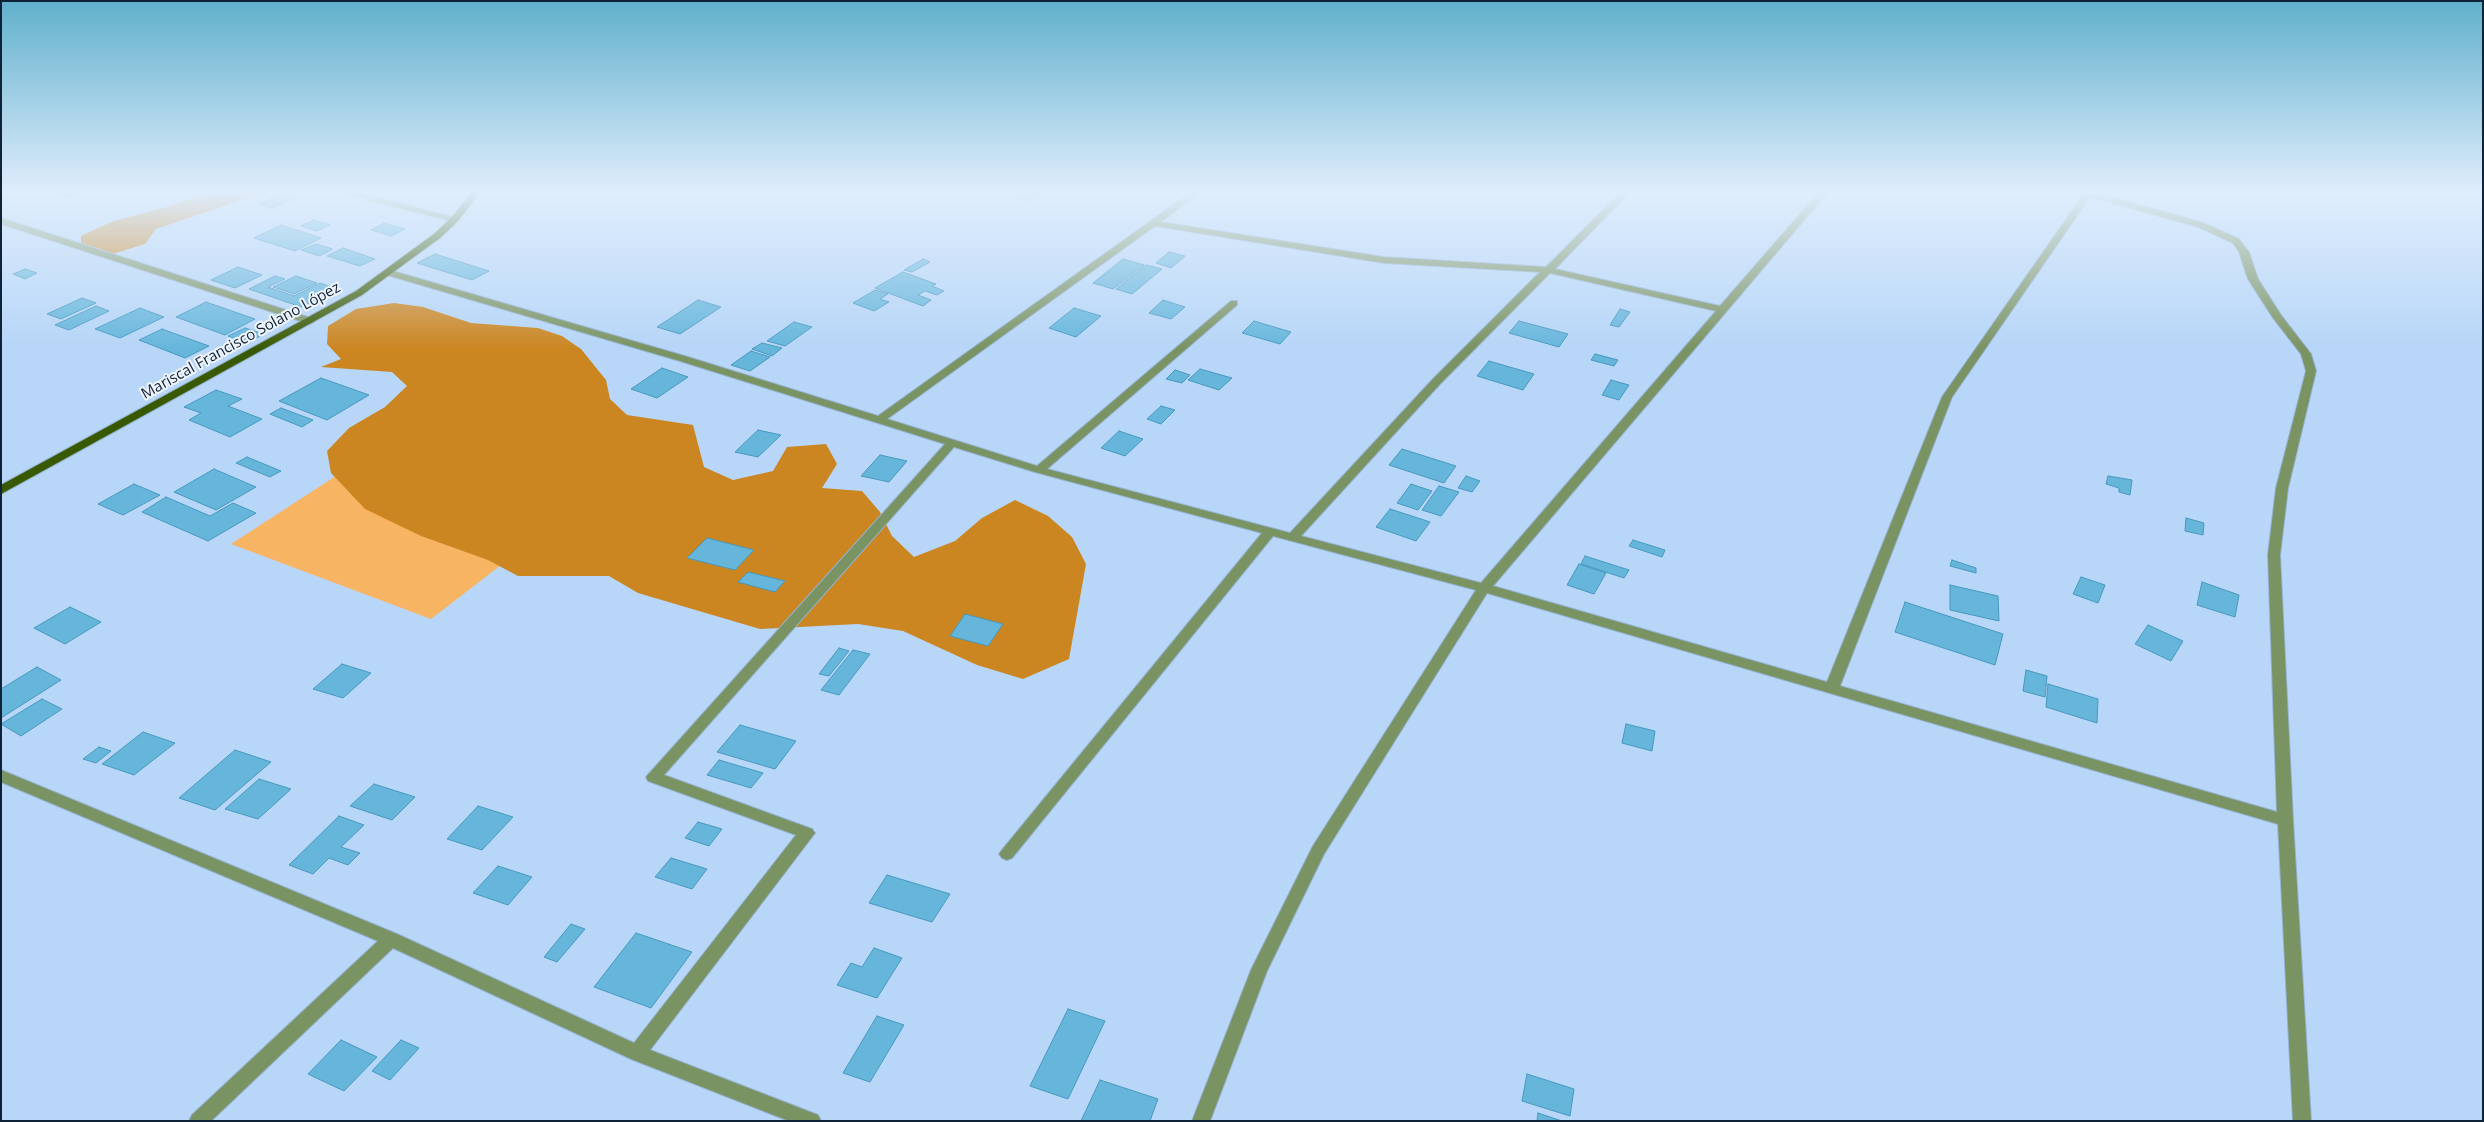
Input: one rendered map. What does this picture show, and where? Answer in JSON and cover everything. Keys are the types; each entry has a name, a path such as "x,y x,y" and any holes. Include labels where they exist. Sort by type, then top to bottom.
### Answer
{"main road":[{"name":"Mariscal Francisco Solano López","path":"1,490 310,321 390,273 426,244"}],"street":[{"path":"76,244 310,321"},
{"path":"879,420 1123,244"},
{"path":"1286,244 1384,260 1548,270 1723,310"},
{"path":"1293,537 1436,382 1574,244"},
{"path":"1201,1121 1259,970 1318,850 1484,588 1779,244"},
{"path":"1832,688 1947,396 2050,244"},
{"path":"2238,244 2244,252 2253,279 2277,316 2306,354 2311,371 2282,488 2274,555 2285,820 2302,1121"},
{"path":"390,273 1039,470 1484,588 2285,820"},
{"path":"1039,470 1234,303"},
{"path":"637,1053 807,833 653,777 952,443"},
{"path":"1007,854 1270,531"},
{"path":"1,776 391,940 637,1053 812,1121"},
{"path":"198,1121 391,940"}],"shaded area":[{"path":"81,244 144,244 106,256 81,250"},
{"path":"394,303 423,307 471,323 538,328 562,336 581,349 606,380 610,399 627,415 693,425 704,467 733,480 773,471 787,447 826,444 837,464 822,488 862,491 880,512 892,536 914,557 955,541 982,518 1015,500 1048,516 1072,537 1086,564 1069,659 1023,679 977,665 903,631 858,624 760,629 638,593 609,576 518,576 488,560 421,536 365,509 331,473 327,451 349,428 385,407 407,386 392,372 321,367 341,359 327,344 328,326 356,309"},
{"path":"342,472 536,538 431,619 231,544"}],"building":[{"path":"274,244 308,244 295,251"},
{"path":"315,244 333,249 319,256 301,250"},
{"path":"343,248 375,259 360,266 327,256"},
{"path":"1169,252 1185,256 1171,268 1156,263"},
{"path":"435,254 489,271 472,280 417,263"},
{"path":"923,259 930,262 912,272 904,270"},
{"path":"1123,259 1144,265 1113,289 1093,283"},
{"path":"1146,265 1162,269 1132,294 1116,289"},
{"path":"238,267 262,275 235,288 211,280"},
{"path":"25,269 37,273 25,279 13,274"},
{"path":"903,272 936,284 932,286 944,291 937,295 925,291 918,295 931,300 923,306 875,288"},
{"path":"275,276 285,279 268,287 294,296 320,283 337,289 301,307 249,289"},
{"path":"296,276 317,283 294,294 273,287"},
{"path":"875,290 888,294 880,299 889,302 874,311 853,303"},
{"path":"82,298 96,303 61,319 47,314"},
{"path":"698,300 721,307 680,334 657,327"},
{"path":"1163,300 1185,307 1171,319 1149,313"},
{"path":"206,302 255,319 225,335 176,317"},
{"path":"96,306 109,311 69,330 55,325"},
{"path":"140,308 164,317 120,338 95,329"},
{"path":"1074,308 1101,316 1076,337 1049,328"},
{"path":"1620,309 1630,312 1619,327 1610,325"},
{"path":"1254,321 1291,332 1280,344 1242,333"},
{"path":"1519,321 1568,334 1559,347 1509,333"},
{"path":"794,322 812,327 785,346 767,341"},
{"path":"245,328 264,334 247,343 228,336"},
{"path":"162,329 209,346 185,358 139,340"},
{"path":"762,343 782,348 772,356 752,349"},
{"path":"751,351 770,357 750,371 731,365"},
{"path":"1595,354 1618,360 1614,366 1591,360"},
{"path":"1489,361 1534,374 1523,390 1477,376"},
{"path":"662,368 688,377 657,398 631,389"},
{"path":"1200,369 1232,378 1219,390 1188,380"},
{"path":"1175,370 1190,375 1182,383 1166,379"},
{"path":"321,378 369,395 327,420 279,401"},
{"path":"1611,380 1629,385 1619,400 1602,395"},
{"path":"216,390 242,399 228,406 262,419 230,437 189,420 201,413 184,407"},
{"path":"1161,406 1175,410 1161,424 1147,419"},
{"path":"281,408 313,420 302,427 270,414"},
{"path":"758,430 781,435 758,457 735,452"},
{"path":"1119,431 1143,439 1125,456 1101,448"},
{"path":"1402,449 1456,466 1444,483 1389,465"},
{"path":"880,455 907,461 889,482 861,476"},
{"path":"247,457 281,471 270,477 236,463"},
{"path":"214,469 256,487 216,510 174,492"},
{"path":"1466,476 1480,481 1472,492 1458,488"},
{"path":"2108,476 2132,480 2130,495 2119,492 2119,488 2106,484"},
{"path":"134,484 160,495 123,515 98,504"},
{"path":"1411,484 1432,491 1418,510 1397,503"},
{"path":"1439,486 1459,492 1441,516 1422,510"},
{"path":"166,497 210,516 233,503 256,513 208,541 142,512"},
{"path":"1390,509 1430,522 1416,541 1376,527"},
{"path":"2186,518 2204,523 2203,535 2185,531"},
{"path":"707,538 754,550 735,570 687,558"},
{"path":"1633,540 1665,550 1662,557 1629,546"},
{"path":"1585,556 1629,570 1624,578 1581,564"},
{"path":"1952,560 1976,568 1976,573 1950,566"},
{"path":"1579,564 1606,573 1594,594 1567,585"},
{"path":"748,572 785,581 775,592 738,582"},
{"path":"2081,577 2105,585 2098,603 2073,594"},
{"path":"2202,582 2239,595 2235,617 2197,605"},
{"path":"1950,585 1998,596 1999,621 1950,610"},
{"path":"1905,602 2003,634 1995,665 1895,632"},
{"path":"70,607 101,622 65,644 34,628"},
{"path":"965,614 1003,624 988,646 950,636"},
{"path":"2148,625 2183,641 2171,661 2135,644"},
{"path":"839,648 849,651 829,676 819,674"},
{"path":"853,650 870,654 839,695 821,690"},
{"path":"342,664 371,673 343,698 313,689"},
{"path":"37,667 61,680 1,718 1,689"},
{"path":"2026,670 2047,676 2045,697 2023,691"},
{"path":"2048,684 2098,699 2097,723 2046,707"},
{"path":"42,699 62,709 21,736 1,724"},
{"path":"1626,724 1655,731 1652,751 1622,743"},
{"path":"740,725 796,741 775,769 717,752"},
{"path":"143,732 175,743 134,775 102,764"},
{"path":"99,747 111,751 96,763 83,759"},
{"path":"235,750 271,762 215,810 179,798"},
{"path":"719,760 763,773 751,788 707,775"},
{"path":"259,779 291,789 258,819 225,809"},
{"path":"374,784 415,797 392,820 350,806"},
{"path":"478,806 513,817 482,850 447,839"},
{"path":"339,816 364,825 341,847 360,853 348,865 329,858 313,874 289,865"},
{"path":"698,822 722,829 709,846 685,838"},
{"path":"671,858 707,869 692,889 655,877"},
{"path":"498,866 532,877 508,905 473,893"},
{"path":"887,875 950,894 932,922 869,903"},
{"path":"571,924 585,929 557,962 544,957"},
{"path":"636,933 692,952 651,1008 594,987"},
{"path":"874,948 902,958 877,998 837,985 851,963 862,967"},
{"path":"1068,1009 1105,1021 1068,1099 1030,1086"},
{"path":"877,1016 904,1025 870,1082 843,1073"},
{"path":"341,1040 377,1057 344,1091 308,1074"},
{"path":"401,1040 419,1048 390,1080 372,1071"},
{"path":"1527,1074 1574,1089 1570,1116 1522,1101"},
{"path":"1100,1080 1158,1099 1150,1121 1081,1121"},
{"path":"1538,1113 1562,1121 1537,1121"}]}
